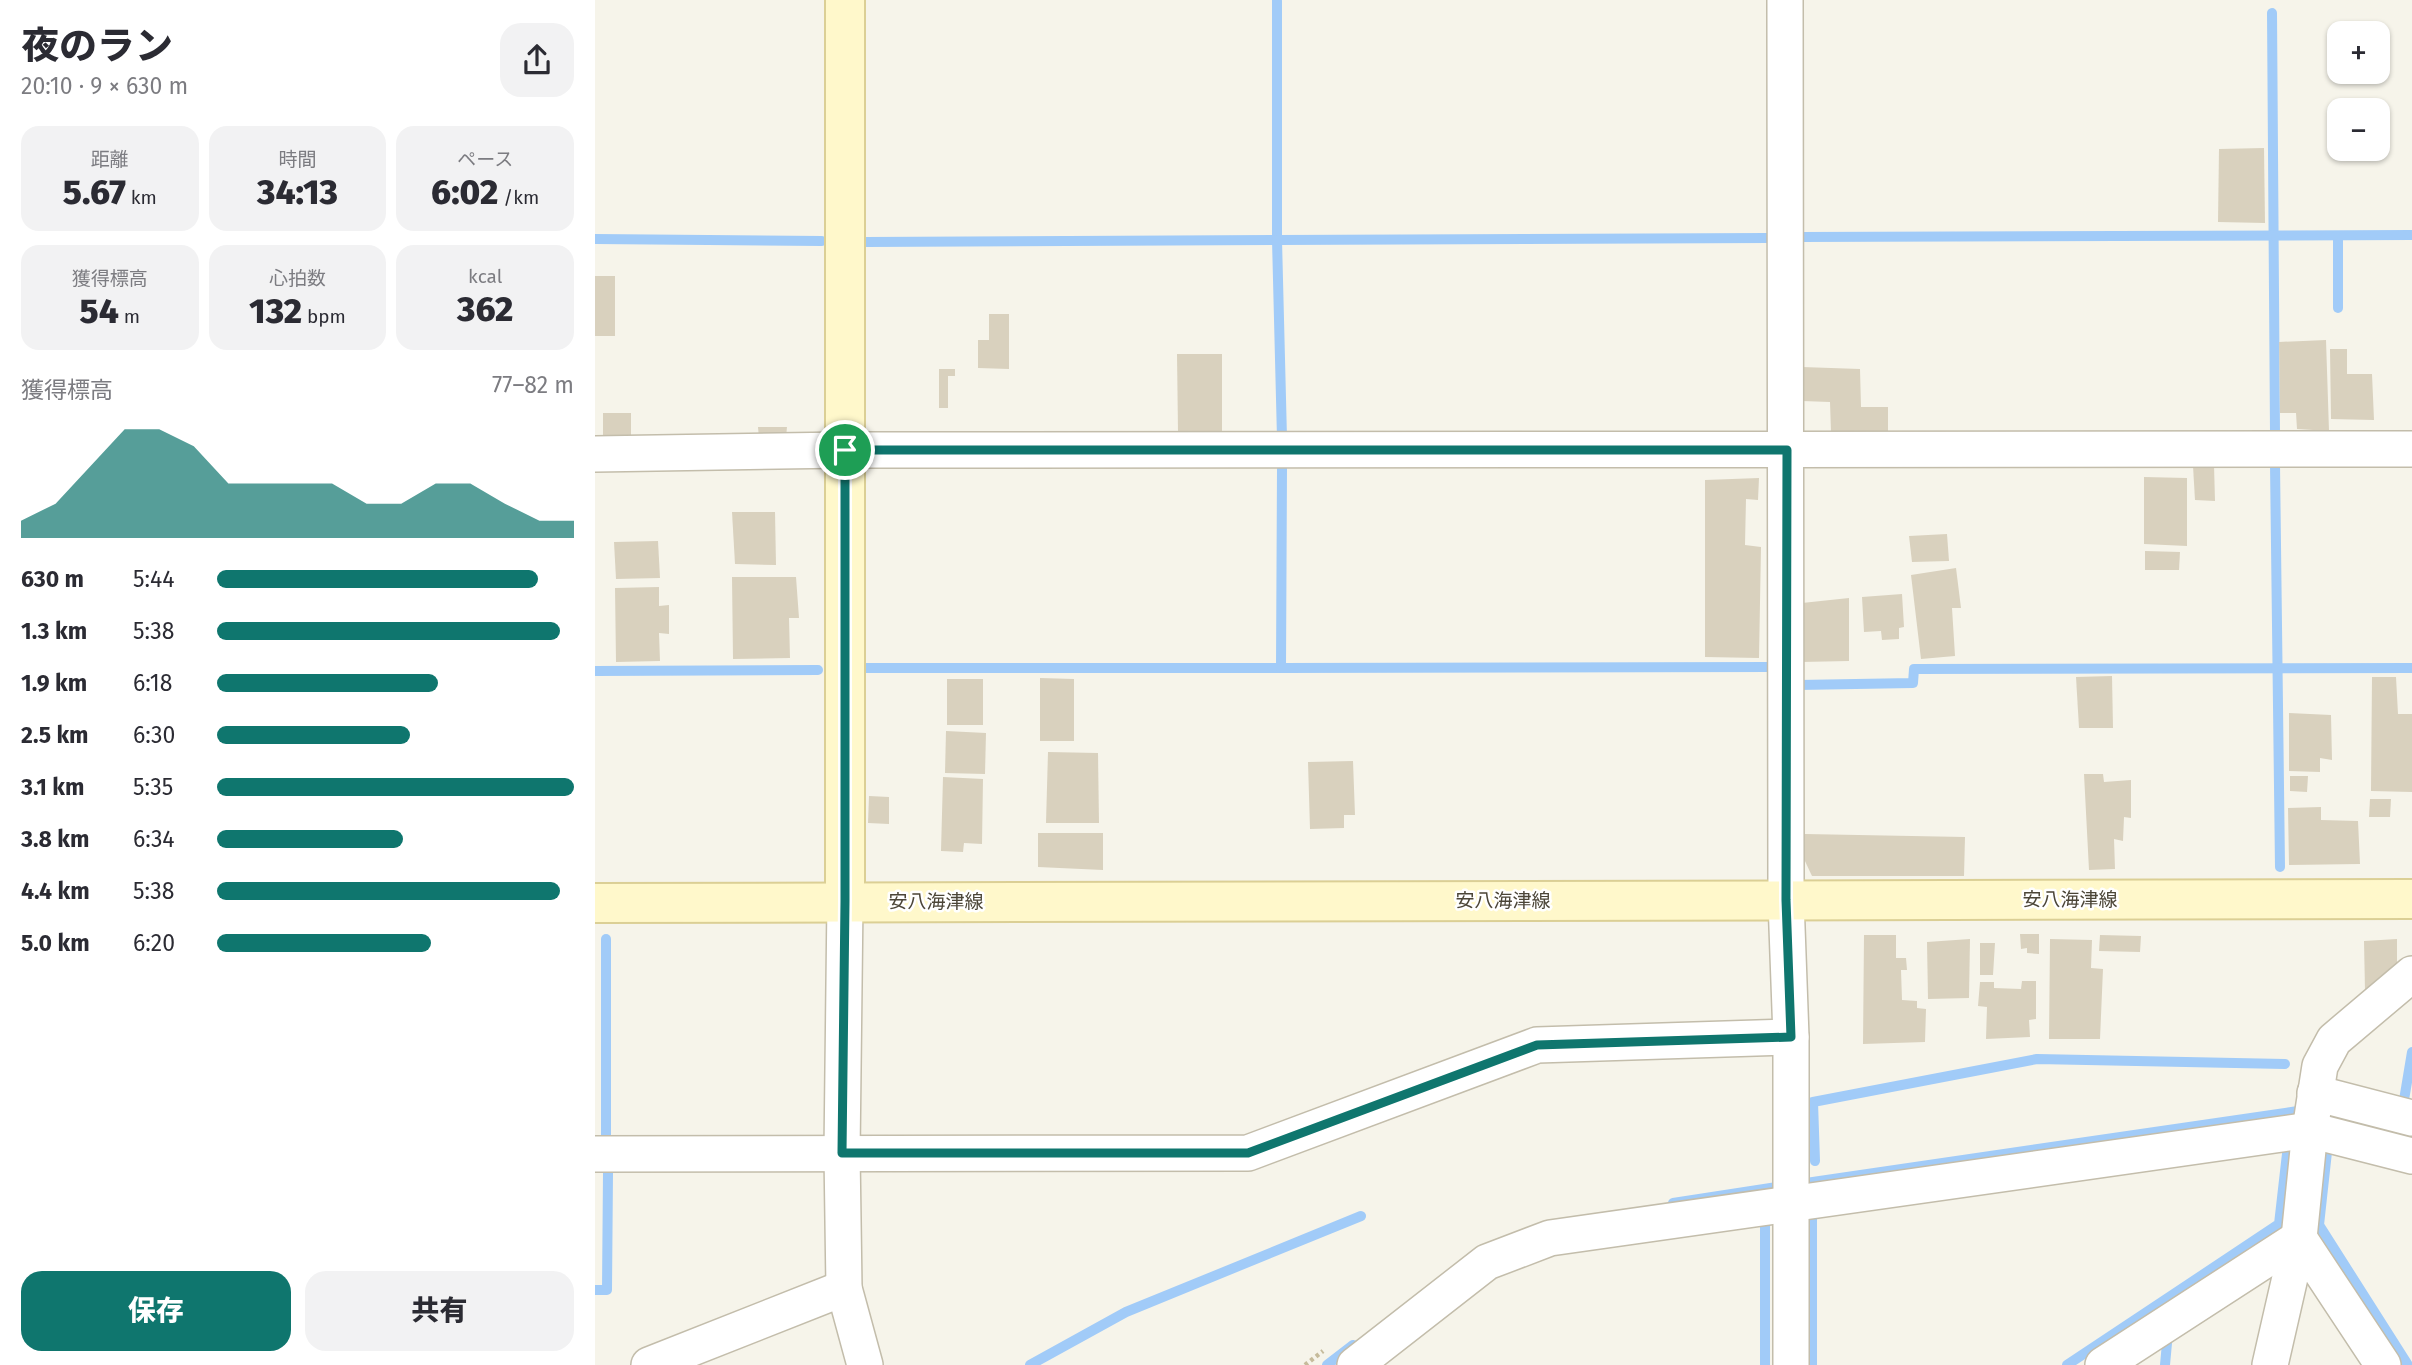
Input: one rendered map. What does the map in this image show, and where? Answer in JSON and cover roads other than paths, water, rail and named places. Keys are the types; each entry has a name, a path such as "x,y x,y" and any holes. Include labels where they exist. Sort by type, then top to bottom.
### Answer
{"main road":[{"path":"845,0 845,901"},
{"name":"安八海津線","path":"595,902 2412,899"}],"street":[{"path":"1785,0 1786,900 1791,1037 1791,1365"},
{"path":"595,454 845,450 2412,449"},
{"path":"845,901 842,1153 844,1288 865,1365"},
{"path":"2270,1365 2299,1238 2310,1130 2320,1066 2334,1040 2412,974"},
{"path":"595,1154 1248,1153 1537,1045 1791,1037"},
{"path":"2315,1093 2412,1118"},
{"path":"1355,1365 1487,1262 1550,1238 2310,1130 2412,1156"},
{"path":"2103,1365 2299,1238"},
{"path":"2299,1238 2383,1365"},
{"path":"649,1365 844,1288"}],"waterway":[{"path":"866,242 1277,240 1277,1"},
{"path":"2272,13 2275,433"},
{"path":"1800,237 2412,235"},
{"path":"2338,236 2338,308"},
{"path":"1282,438 1277,240 1767,238"},
{"path":"595,239 822,241"},
{"path":"2275,464 2280,867"},
{"path":"866,668 1281,668 1282,469"},
{"path":"1281,668 1771,667"},
{"path":"1798,685 1913,683 1914,669 2412,668"},
{"path":"595,671 818,670"},
{"path":"606,939 606,1140"},
{"path":"2404,1100 2412,1052"},
{"path":"1815,1161 1813,1102 2037,1059 2285,1064"},
{"path":"1806,1183 2298,1111"},
{"path":"2067,1365 2279,1224 2288,1145"},
{"path":"2327,1152 2319,1225 2408,1365"},
{"path":"595,1290 607,1290 608,1173"},
{"path":"1673,1203 1777,1187"},
{"path":"1812,1211 1812,1365"},
{"path":"1030,1365 1126,1312 1361,1216"},
{"path":"1765,1216 1765,1365"},
{"path":"2165,1365 2167,1343"},
{"path":"1327,1365 1353,1345"}]}
